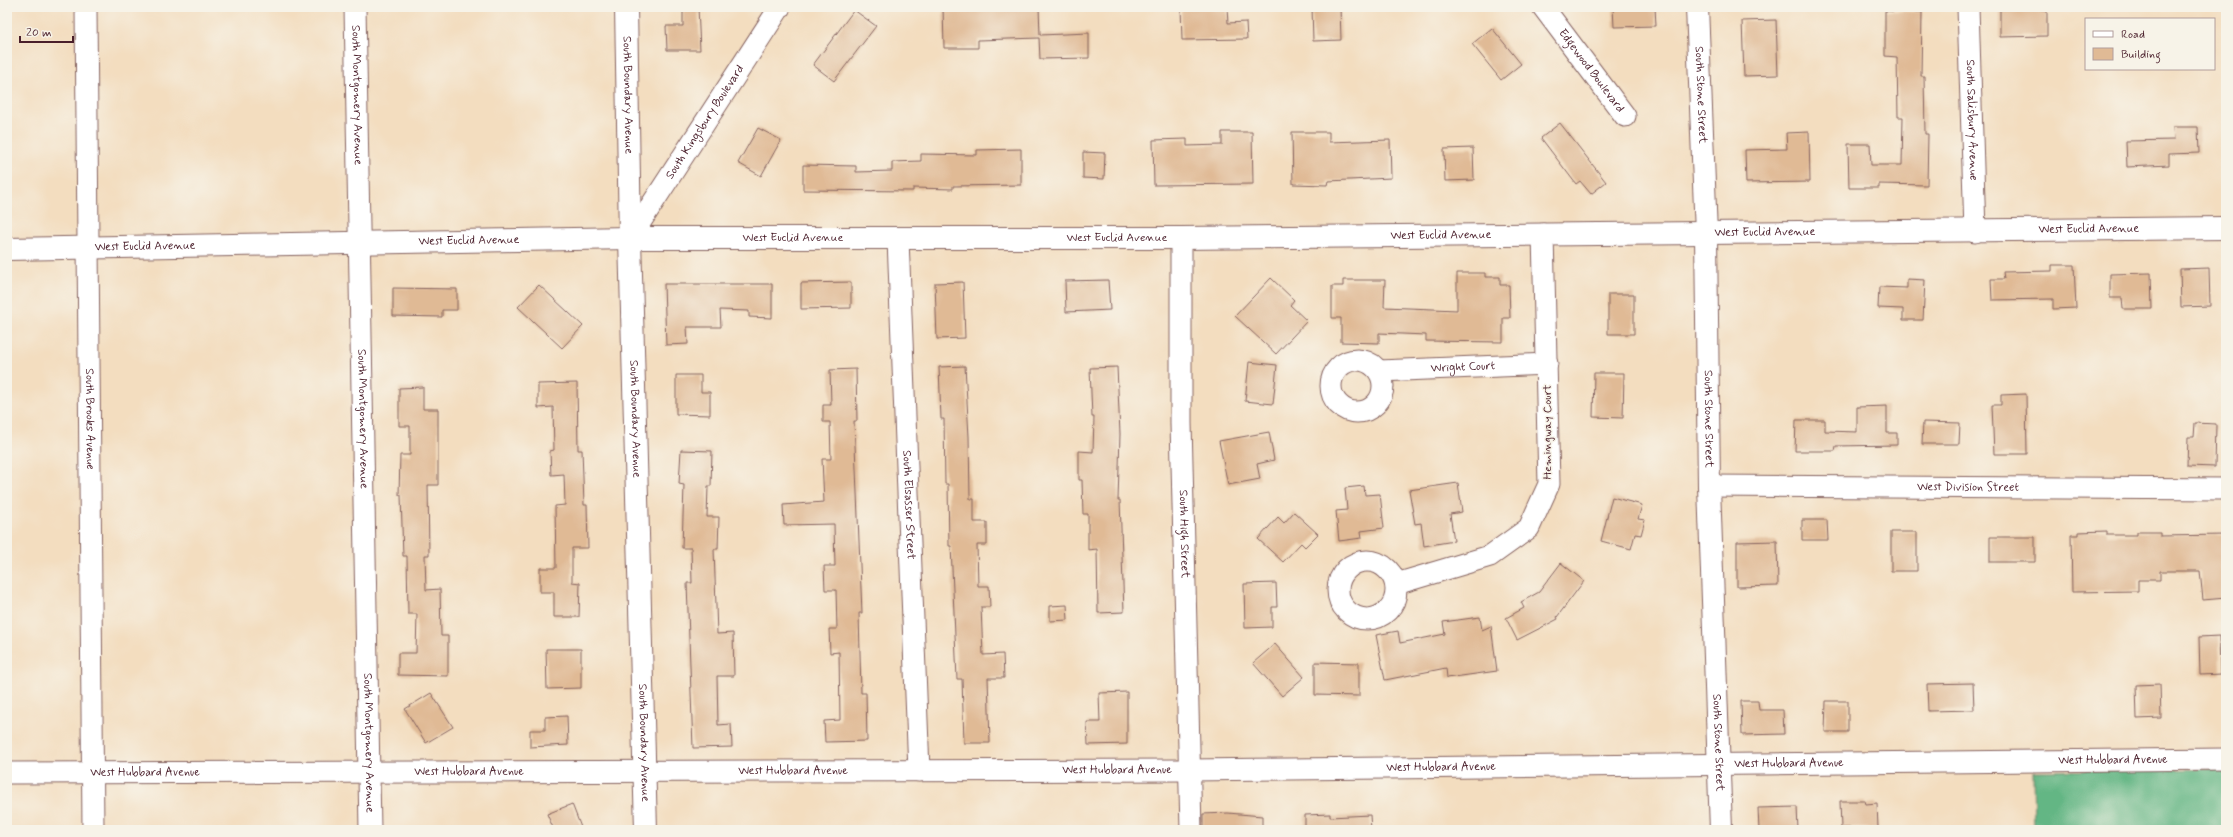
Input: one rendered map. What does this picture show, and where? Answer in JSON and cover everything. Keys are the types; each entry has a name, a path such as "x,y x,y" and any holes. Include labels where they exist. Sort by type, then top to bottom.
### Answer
{"street":[{"name":"South Brooks Avenue","path":"86,7 89,248 91,773 93,830"},
{"name":"South Montgomery Avenue","path":"355,7 370,830"},
{"name":"South Boundary Avenue","path":"626,7 630,238 646,830"},
{"name":"South Kingsbury Boulevard","path":"630,238 780,7"},
{"name":"Edgewood Boulevard","path":"1543,7 1625,116"},
{"name":"South Stone Street","path":"1697,7 1706,234 1709,486 1721,830"},
{"name":"South Salisbury Avenue","path":"1968,7 1975,232"},
{"name":"West Euclid Avenue","path":"7,249 359,241 630,238 1181,238 1543,234 1975,232 2226,228"},
{"name":"Hemingway Court","path":"1396,584 1490,556 1529,528 1549,484 1543,234"},
{"name":"South High Street","path":"1181,238 1181,422 1192,830"},
{"name":"South Elsasser Street","path":"898,239 919,771"},
{"name":"Wright Court","path":"1379,371 1547,364"},
{"name":"West Division Street","path":"1709,486 2226,489"},
{"name":"West Hubbard Avenue","path":"7,773 1190,770 2226,758"}],"green space":[{"path":"2226,769 2226,830 2034,830 2033,771"}],"building":[{"path":"683,7 698,7 700,50 667,50 666,26 683,26"},
{"path":"943,7 1039,7 1040,35 1089,33 1089,58 1040,59 1039,38 978,40 978,48 944,48"},
{"path":"1181,7 1227,7 1228,23 1246,22 1247,39 1182,40"},
{"path":"1312,7 1340,7 1341,40 1313,41"},
{"path":"1613,7 1655,7 1656,26 1614,27"},
{"path":"2000,7 2047,10 2047,36 2000,37"},
{"path":"854,10 876,26 834,81 813,65"},
{"path":"1885,11 1922,12 1921,76 1924,76 1925,134 1928,134 1927,185 1879,184 1879,188 1849,188 1848,144 1870,144 1871,165 1902,165 1903,117 1898,117 1897,57 1885,56"},
{"path":"1776,20 1778,75 1744,76 1742,21"},
{"path":"1492,28 1521,64 1501,80 1472,44"},
{"path":"1560,123 1606,182 1591,194 1580,181 1576,184 1541,138"},
{"path":"2173,127 2198,127 2199,153 2169,154 2169,165 2127,167 2126,141 2174,140"},
{"path":"758,128 781,140 761,176 738,163"},
{"path":"1222,132 1252,132 1253,184 1154,185 1153,140 1187,139 1187,146 1222,145"},
{"path":"1292,132 1329,132 1329,142 1390,140 1391,178 1328,181 1327,185 1293,184"},
{"path":"1809,132 1810,182 1746,183 1745,150 1787,149 1786,133"},
{"path":"1473,148 1474,180 1445,181 1444,149"},
{"path":"1021,149 1021,185 953,186 953,189 913,188 913,191 803,190 803,165 856,166 856,172 892,171 892,162 921,161 921,154 977,155 977,150"},
{"path":"1083,152 1105,153 1104,179 1083,178"},
{"path":"2052,265 2074,265 2076,308 2053,309 2053,299 1992,300 1991,279 2004,279 2003,272 2052,271"},
{"path":"2209,268 2210,306 2181,307 2180,269"},
{"path":"1457,273 1485,273 1485,277 1500,277 1500,285 1509,285 1510,318 1503,318 1503,342 1426,341 1426,335 1379,333 1379,343 1341,342 1341,318 1332,318 1332,286 1343,286 1343,280 1385,280 1384,307 1457,310"},
{"path":"2151,273 2152,309 2123,309 2122,298 2110,298 2110,274"},
{"path":"1271,278 1294,300 1290,305 1307,321 1276,354 1235,316"},
{"path":"1907,279 1925,280 1923,320 1903,320 1903,309 1878,308 1879,287 1907,288"},
{"path":"1108,280 1110,310 1066,312 1065,281"},
{"path":"851,282 851,308 801,309 801,283"},
{"path":"963,282 965,338 937,339 935,283"},
{"path":"664,284 772,284 772,318 749,317 749,311 720,310 721,327 687,327 688,344 666,345"},
{"path":"539,285 583,326 562,348 518,307"},
{"path":"393,288 457,289 457,310 442,310 442,317 393,316"},
{"path":"1608,294 1634,294 1634,334 1608,334"},
{"path":"1249,362 1277,365 1273,404 1245,401"},
{"path":"965,366 969,437 970,499 974,499 974,522 987,522 987,545 977,545 978,586 989,586 990,607 981,607 983,655 1003,654 1004,678 988,678 990,743 964,743 962,679 957,679 951,546 949,546 948,484 945,484 944,419 941,419 939,367"},
{"path":"1117,367 1120,434 1118,500 1120,500 1124,612 1098,613 1097,549 1088,550 1088,514 1083,514 1082,480 1079,480 1079,451 1093,452 1094,417 1092,417 1090,368"},
{"path":"856,369 857,421 854,421 862,613 859,613 861,693 866,693 867,741 825,742 824,721 840,720 839,652 830,653 829,629 837,629 836,590 825,590 824,566 835,566 834,524 784,525 783,505 824,502 822,459 831,459 830,422 823,422 823,405 831,405 830,370"},
{"path":"1594,373 1624,373 1623,418 1593,417"},
{"path":"676,375 701,375 701,392 710,392 710,415 676,414"},
{"path":"577,383 578,450 582,450 584,505 587,505 588,548 572,548 572,582 580,583 579,617 554,617 554,592 540,592 540,568 556,568 555,506 565,505 564,474 551,475 550,451 554,450 553,407 538,408 538,384"},
{"path":"423,387 423,409 438,409 438,485 428,485 429,555 425,555 426,590 440,589 441,636 448,636 448,676 398,675 398,653 416,653 417,614 408,614 407,556 403,556 401,495 399,495 400,455 410,455 410,426 399,426 399,388"},
{"path":"2026,394 2027,454 1994,454 1992,405 2001,405 2001,395"},
{"path":"1887,406 1887,433 1897,433 1897,445 1836,446 1835,451 1795,451 1796,420 1825,420 1825,431 1857,432 1857,407"},
{"path":"1923,422 1960,423 1959,444 1922,444"},
{"path":"2195,423 2216,424 2215,467 2187,466 2188,437 2194,437"},
{"path":"1269,432 1274,460 1257,464 1260,479 1228,485 1219,441"},
{"path":"681,450 712,451 711,486 708,486 707,517 719,517 718,549 714,549 717,634 733,633 734,676 717,676 718,725 731,724 732,747 693,748 687,583 692,583 691,548 682,548 684,485 679,484"},
{"path":"1458,483 1462,512 1450,514 1454,541 1424,546 1421,523 1415,524 1409,490"},
{"path":"1364,486 1365,495 1380,494 1384,528 1361,531 1362,538 1339,541 1336,511 1347,510 1345,488"},
{"path":"1612,497 1642,505 1638,519 1645,520 1641,535 1635,534 1631,549 1601,541"},
{"path":"1294,512 1318,534 1305,547 1301,543 1283,562 1258,539 1278,517 1284,523"},
{"path":"1802,520 1827,520 1828,540 1802,540"},
{"path":"2107,531 2107,535 2137,535 2137,532 2160,532 2160,536 2225,535 2226,598 2203,600 2200,571 2160,571 2160,580 2138,580 2138,591 2072,592 2071,535 2078,535 2078,532"},
{"path":"1891,532 1917,532 1917,571 1891,571"},
{"path":"1990,537 2035,537 2035,562 1990,562"},
{"path":"1777,541 1778,586 1737,587 1737,542"},
{"path":"1561,563 1584,581 1557,617 1558,619 1517,640 1506,618 1524,608 1521,602 1539,592"},
{"path":"1276,583 1277,607 1272,607 1272,627 1245,628 1244,584"},
{"path":"1067,605 1068,620 1050,621 1050,606"},
{"path":"1480,617 1482,630 1491,626 1497,671 1447,678 1446,668 1385,680 1376,635 1398,631 1400,643 1445,634 1443,622"},
{"path":"2219,636 2220,674 2200,675 2199,637"},
{"path":"1275,644 1304,677 1282,696 1253,663"},
{"path":"546,649 581,649 581,688 547,689"},
{"path":"1315,662 1359,663 1359,696 1315,695"},
{"path":"1973,683 1974,710 1928,711 1927,684"},
{"path":"2160,684 2161,718 2137,719 2136,685"},
{"path":"1127,692 1127,744 1088,745 1087,722 1100,722 1099,693"},
{"path":"431,693 453,727 426,743 405,709"},
{"path":"1741,701 1758,701 1759,710 1783,710 1784,734 1742,735"},
{"path":"1826,701 1848,701 1848,732 1825,732"},
{"path":"567,716 568,745 530,747 530,730 545,730 545,717"},
{"path":"1840,801 1865,801 1866,804 1877,803 1878,828 1841,828"},
{"path":"572,804 582,830 554,830 547,814"},
{"path":"1797,807 1798,830 1759,830 1758,808"},
{"path":"1228,813 1262,816 1262,830 1203,830 1203,814"},
{"path":"1330,814 1330,817 1370,815 1371,830 1305,830 1305,815"}]}
